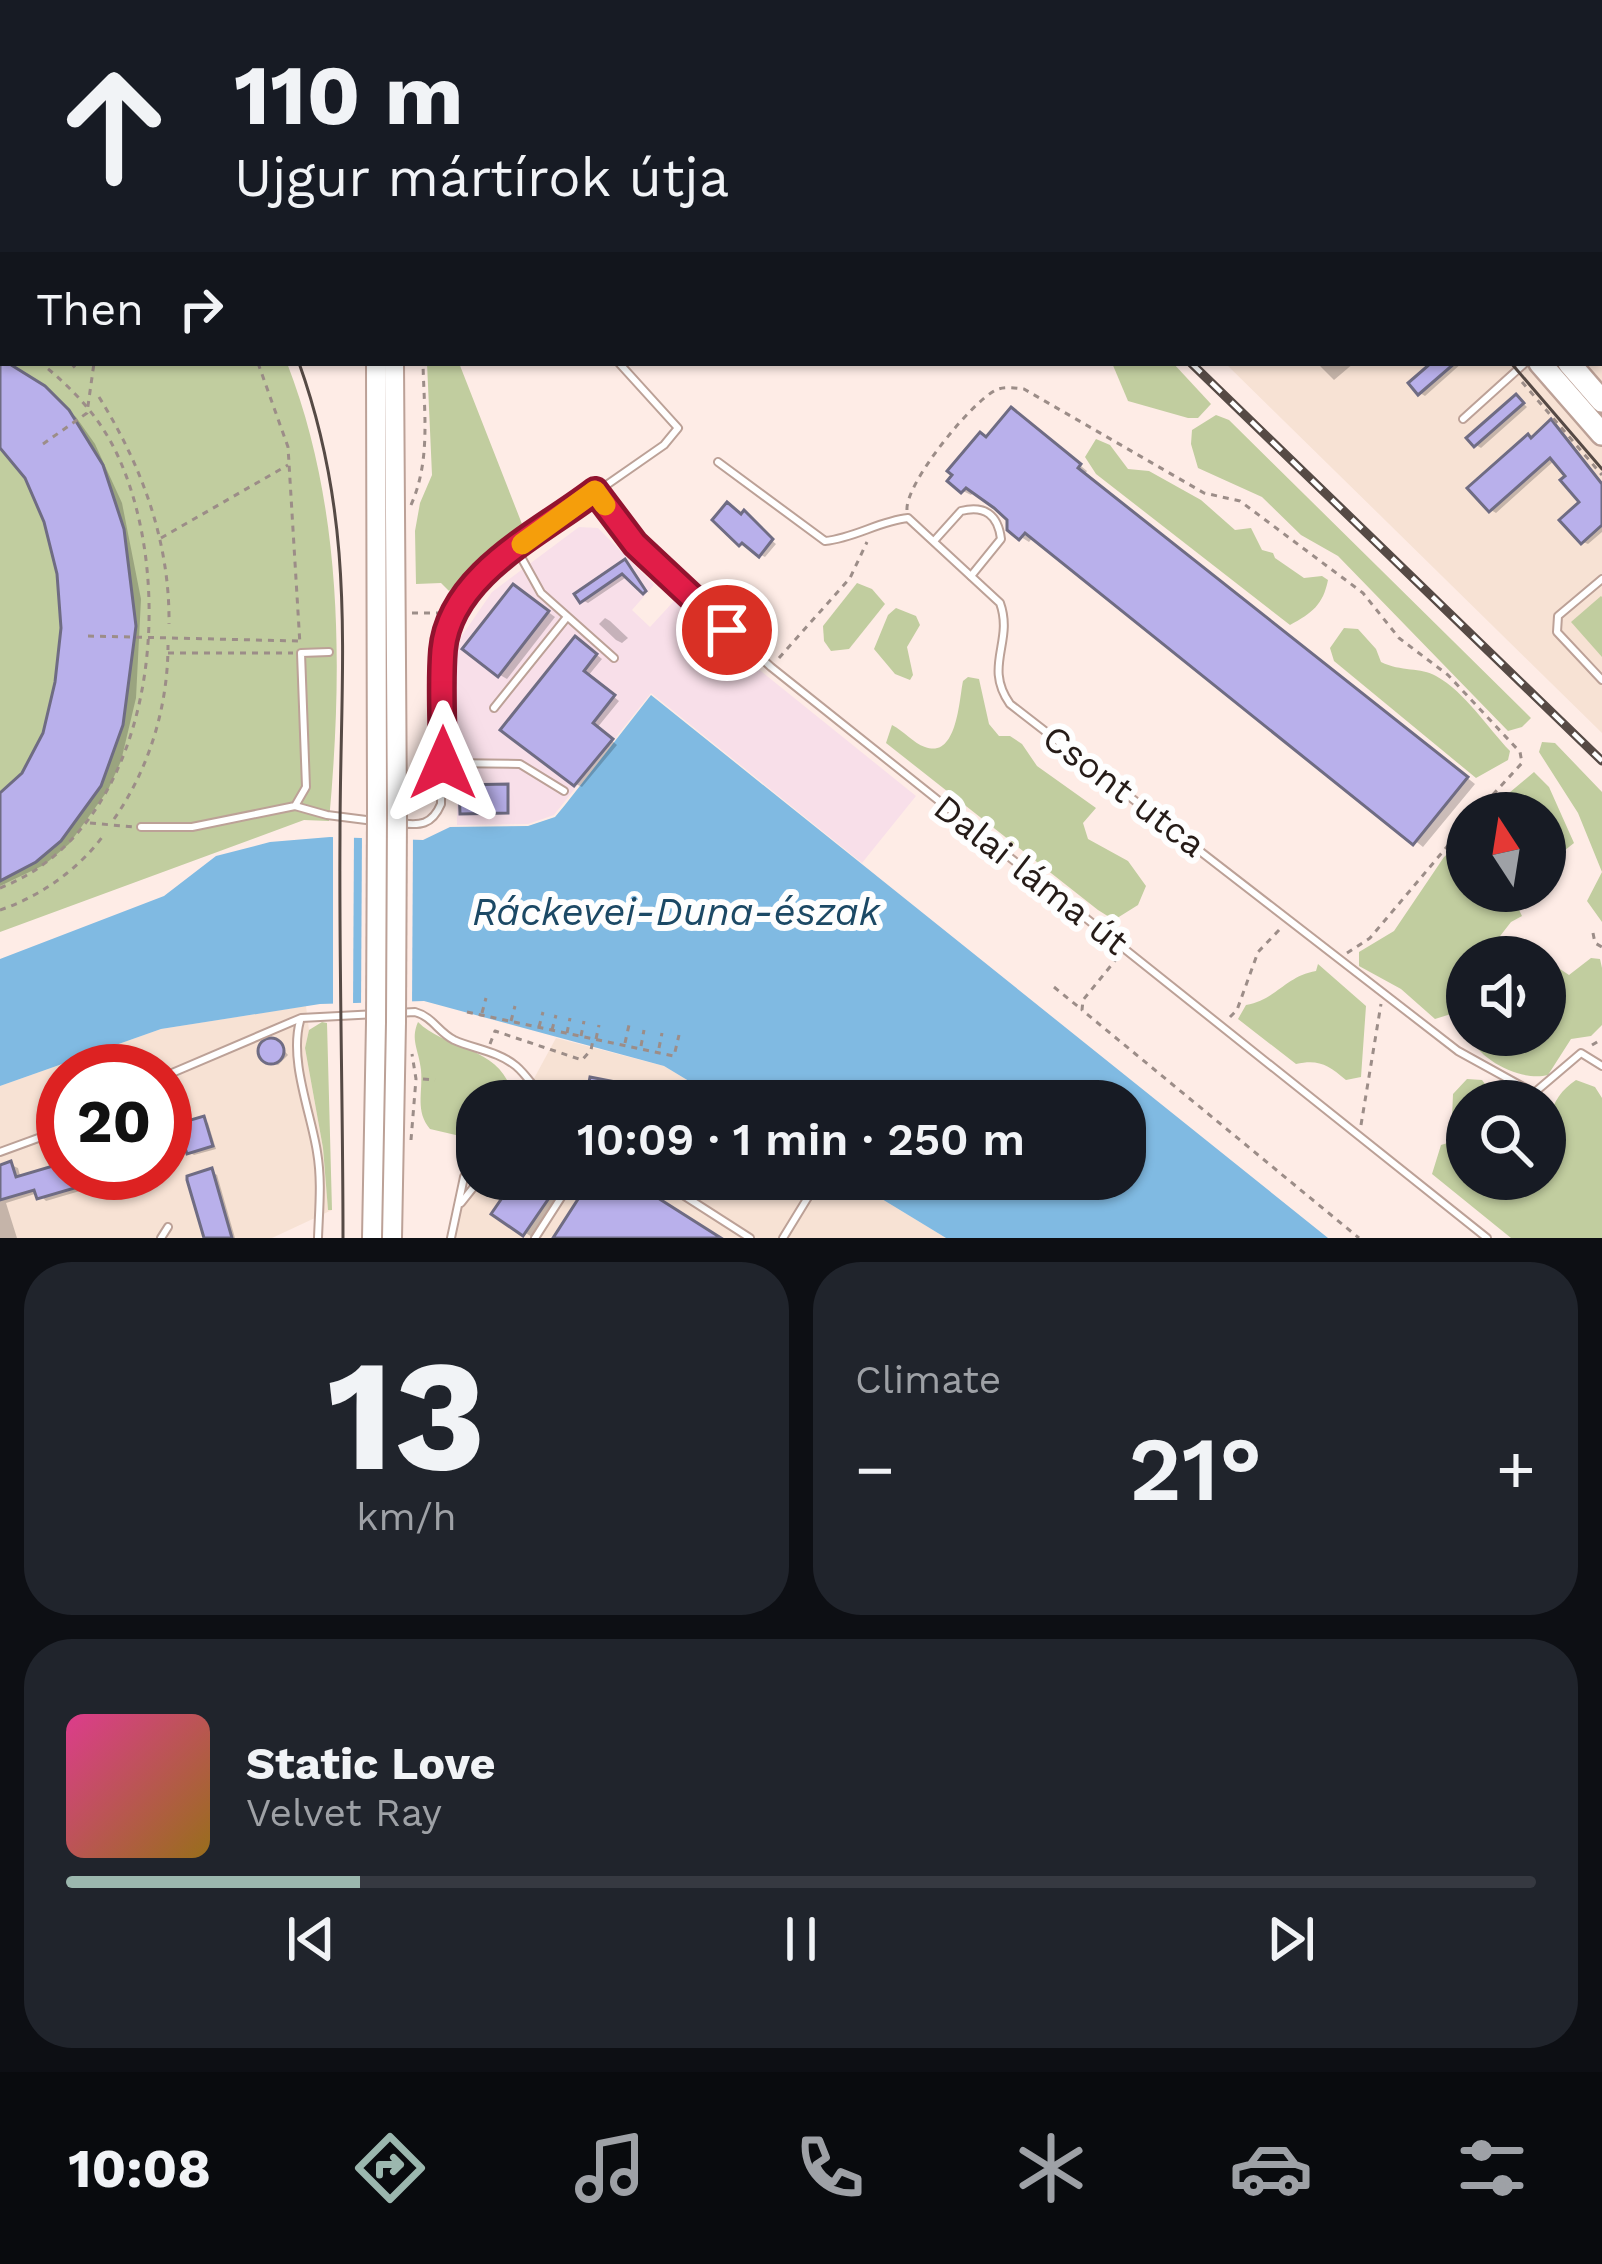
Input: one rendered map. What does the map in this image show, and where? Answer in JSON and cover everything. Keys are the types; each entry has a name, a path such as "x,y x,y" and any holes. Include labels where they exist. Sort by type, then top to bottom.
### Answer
{"main road":[{"path":"376,366 387,812"},
{"path":"392,1238 386,1022 394,366"},
{"path":"1543,366 1602,434"},
{"path":"1572,366 1602,400"},
{"path":"372,1238 386,1022"}],"lane":[{"path":"141,826 192,826 295,806 329,816 425,824 436,816 443,763 443,648 454,613 472,586 513,551 664,445 678,428 622,366"},
{"path":"1463,418 1522,366"},
{"path":"718,462 825,541 908,518"},
{"name":"Dalai láma út","path":"595,491 635,544 771,668 1487,1238"},
{"path":"934,541 961,511 983,509 995,518 1001,539 971,576"},
{"name":"Csont utca","path":"908,518 1000,603 1006,620 996,672 998,688 1010,704 1458,1051 1534,1093 1581,1053"},
{"path":"513,551 541,593 614,658"},
{"path":"1602,579 1558,616 1557,632 1602,680"},
{"path":"494,708 567,616"},
{"path":"295,806 306,787 301,653 329,652"},
{"path":"443,763 520,764 564,791"},
{"path":"192,1065 302,1018 415,1012 432,1020 453,1040 519,1068 526,1080"},
{"path":"302,1018 297,1033 300,1068 321,1178 318,1238"},
{"path":"1581,1053 1602,1066"},
{"path":"0,1152 36,1139"},
{"path":"452,1238 459,1200"},
{"path":"458,1205 462,1200"},
{"path":"535,1238 559,1200"},
{"path":"691,1200 750,1238"},
{"path":"783,1238 806,1200"},
{"path":"161,1238 168,1227"}],"path":[{"path":"0,888 47,863 89,823 112,786 135,719 149,637 148,570 139,516 117,454 88,406 44,366"},
{"path":"73,366 77,370"},
{"path":"43,444 87,413 94,366"},
{"path":"88,636 300,641 288,447 259,366"},
{"path":"408,512 423,478 423,366"},
{"path":"1514,373 1602,475"},
{"path":"908,518 911,486 978,403 999,388 1024,389 1204,493 1240,501 1363,593 1399,638 1448,675 1520,752 1522,763 1495,792"},
{"path":"100,397 132,450 159,539 169,587 169,623"},
{"path":"159,539 289,464"},
{"path":"771,668 850,578 872,530"},
{"path":"410,613 454,613"},
{"path":"114,820 152,749 168,645"},
{"path":"169,653 288,652"},
{"path":"89,823 141,826"},
{"path":"0,910 42,891 103,836"},
{"path":"1340,957 1370,938 1446,848"},
{"path":"1222,1026 1237,1010 1258,952 1291,919"},
{"path":"1593,934 1602,947"},
{"path":"1082,1010 1083,1000 1125,949"},
{"path":"1054,987 1359,1238"},
{"path":"1359,1138 1383,992"},
{"path":"482,1015 486,998"},
{"path":"512,1021 515,1006"},
{"path":"467,1012 674,1056 679,1035"},
{"path":"539,1027 543,1012"},
{"path":"552,1030 556,1015"},
{"path":"567,1033 570,1018"},
{"path":"486,1051 499,1019"},
{"path":"581,1036 584,1021"},
{"path":"495,1031 582,1060 591,1050 599,1025"},
{"path":"624,1045 629,1025"},
{"path":"609,1042 612,1028"},
{"path":"640,1048 644,1030"},
{"path":"658,1052 662,1033"},
{"path":"1581,1053 1602,1039"},
{"path":"411,1142 416,1079"},
{"path":"423,1079 435,1080"}],"shaded area":[{"path":"1228,366 1602,366 1602,733"},
{"path":"579,527 598,528 654,585 632,610 650,627 674,601 916,796 862,863 651,693 554,815 528,824 457,825 456,658 461,637 492,592"},
{"path":"306,1006 305,1048 323,1148 328,1209 332,1210 272,1238 0,1238 0,1086 36,1073 36,1200 192,1200 192,1044 119,1044 161,1029"},
{"path":"556,1038 664,1066 687,1080 533,1080"},
{"path":"463,1200 884,1200 946,1238 452,1238"}],"green space":[{"path":"0,366 288,366 319,474 329,531 337,647 329,821 304,820 0,932"},
{"path":"427,366 460,366 522,524 449,591 441,583 416,584 415,531 432,475"},
{"path":"1113,366 1176,366 1211,404 1198,418 1188,418 1128,401"},
{"path":"1216,415 1229,420 1531,718 1508,731 1338,556 1301,535 1262,497 1198,468 1192,430"},
{"path":"1096,439 1110,445 1128,469 1149,471 1201,500 1235,530 1251,528 1262,550 1273,553 1304,578 1328,580 1320,602 1290,625 1096,474 1085,457"},
{"path":"857,583 872,589 885,604 849,649 831,651 824,641 823,626"},
{"path":"1602,597 1602,657 1571,622"},
{"path":"896,608 916,616 920,625 907,647 910,680 895,674 874,649 888,615"},
{"path":"1344,628 1358,629 1381,662 1430,673 1447,683 1510,751 1508,760 1476,778 1334,661 1330,648"},
{"path":"968,677 979,679 989,724 999,736 1010,736 1022,744 1037,766 1096,808 1083,823 1088,839 1128,861 1146,886 1138,905 1114,920 1098,910 886,743 892,725 925,747 944,745"},
{"path":"1542,742 1555,743 1602,792 1602,872 1578,813 1539,752"},
{"path":"1534,772 1551,792 1510,792"},
{"path":"1566,825 1574,843 1566,849"},
{"path":"1444,857 1446,912 1520,912 1522,916 1500,936 1446,936 1446,1016 1435,1019 1401,989 1359,966 1359,952 1394,931"},
{"path":"1602,872 1602,922 1587,901"},
{"path":"1591,958 1600,959 1602,1025 1591,1036 1571,1039 1566,1047 1566,973"},
{"path":"1318,964 1366,1006 1361,1077 1346,1080 1323,1064 1296,1064 1238,1019 1246,1005 1316,971"},
{"path":"418,1022 478,1054 507,1080 456,1080 456,1135 430,1129 423,1115"},
{"path":"327,1023 332,1210 328,1210 323,1148 305,1048 309,1030"},
{"path":"1486,1056 1560,1056 1548,1075 1537,1076 1514,1072"},
{"path":"1576,1080 1595,1087 1602,1098 1602,1238 1511,1238 1464,1200 1566,1200 1566,1088"},
{"path":"1446,1144 1446,1185 1432,1174 1441,1145"}],"water":[{"name":"Ráckevei-Duna-észak","path":"651,695 1131,1080 687,1080 664,1066 424,1001 320,1004 161,1029 119,1044 36,1044 36,1073 0,1086 0,959 164,896 216,856 270,842 330,837 423,840 450,827 528,826 555,817"},
{"name":"Ráckevei-Duna-észak","path":"1146,1092 1328,1238 946,1238 884,1200 1146,1200"}],"pier":[{"path":"333,831 354,832 353,1009 333,1010"},
{"path":"362,832 413,834 412,1007 361,1009"}],"building":[{"path":"0,366 13,366 45,386 69,410 103,465 124,529 136,626 123,725 101,786 61,841 36,862 0,881 0,793 22,773 43,733 61,628 57,574 44,522 25,478 0,448"},
{"path":"1428,366 1452,366 1418,395 1408,383"},
{"path":"1516,394 1524,403 1474,447 1466,438"},
{"path":"1011,407 1081,464 1078,468 1468,777 1456,792 1446,792 1446,804 1413,845 1025,533 1019,540 994,508 947,481 952,475 947,471 980,432 986,437"},
{"path":"1551,419 1602,484 1602,525 1581,544 1559,520 1579,502 1560,480 1565,476 1550,458 1489,512 1467,488"},
{"path":"727,502 741,514 744,510 773,539 759,557 742,543 739,546 712,520"},
{"path":"625,559 646,591 643,594 622,574 580,603 574,594"},
{"path":"513,584 549,611 498,677 462,649"},
{"path":"575,636 597,654 584,671 615,695 593,723 613,739 574,786 500,730"},
{"path":"508,784 508,813 460,814 459,785"},
{"path":"271,1038 284,1051 271,1064 258,1051"},
{"path":"204,1116 213,1146 192,1152 192,1120"},
{"path":"11,1161 16,1177 36,1171 36,1196 34,1190 0,1200 0,1165"},
{"path":"212,1168 232,1238 204,1238 192,1197 192,1174"},
{"path":"501,1200 548,1200 523,1236 491,1214"},
{"path":"577,1200 661,1200 721,1238 553,1238"}],"tram line":[{"path":"300,366 330,483 342,598 343,1238"},
{"path":"1514,366 1602,469"}],"railway":[{"path":"1194,366 1602,761"}],"slow traffic":[{"path":"522,544 595,491 605,505"}],"route":[{"path":"443,763 443,648 454,613 480,578 595,491 635,544 727,630"}]}
